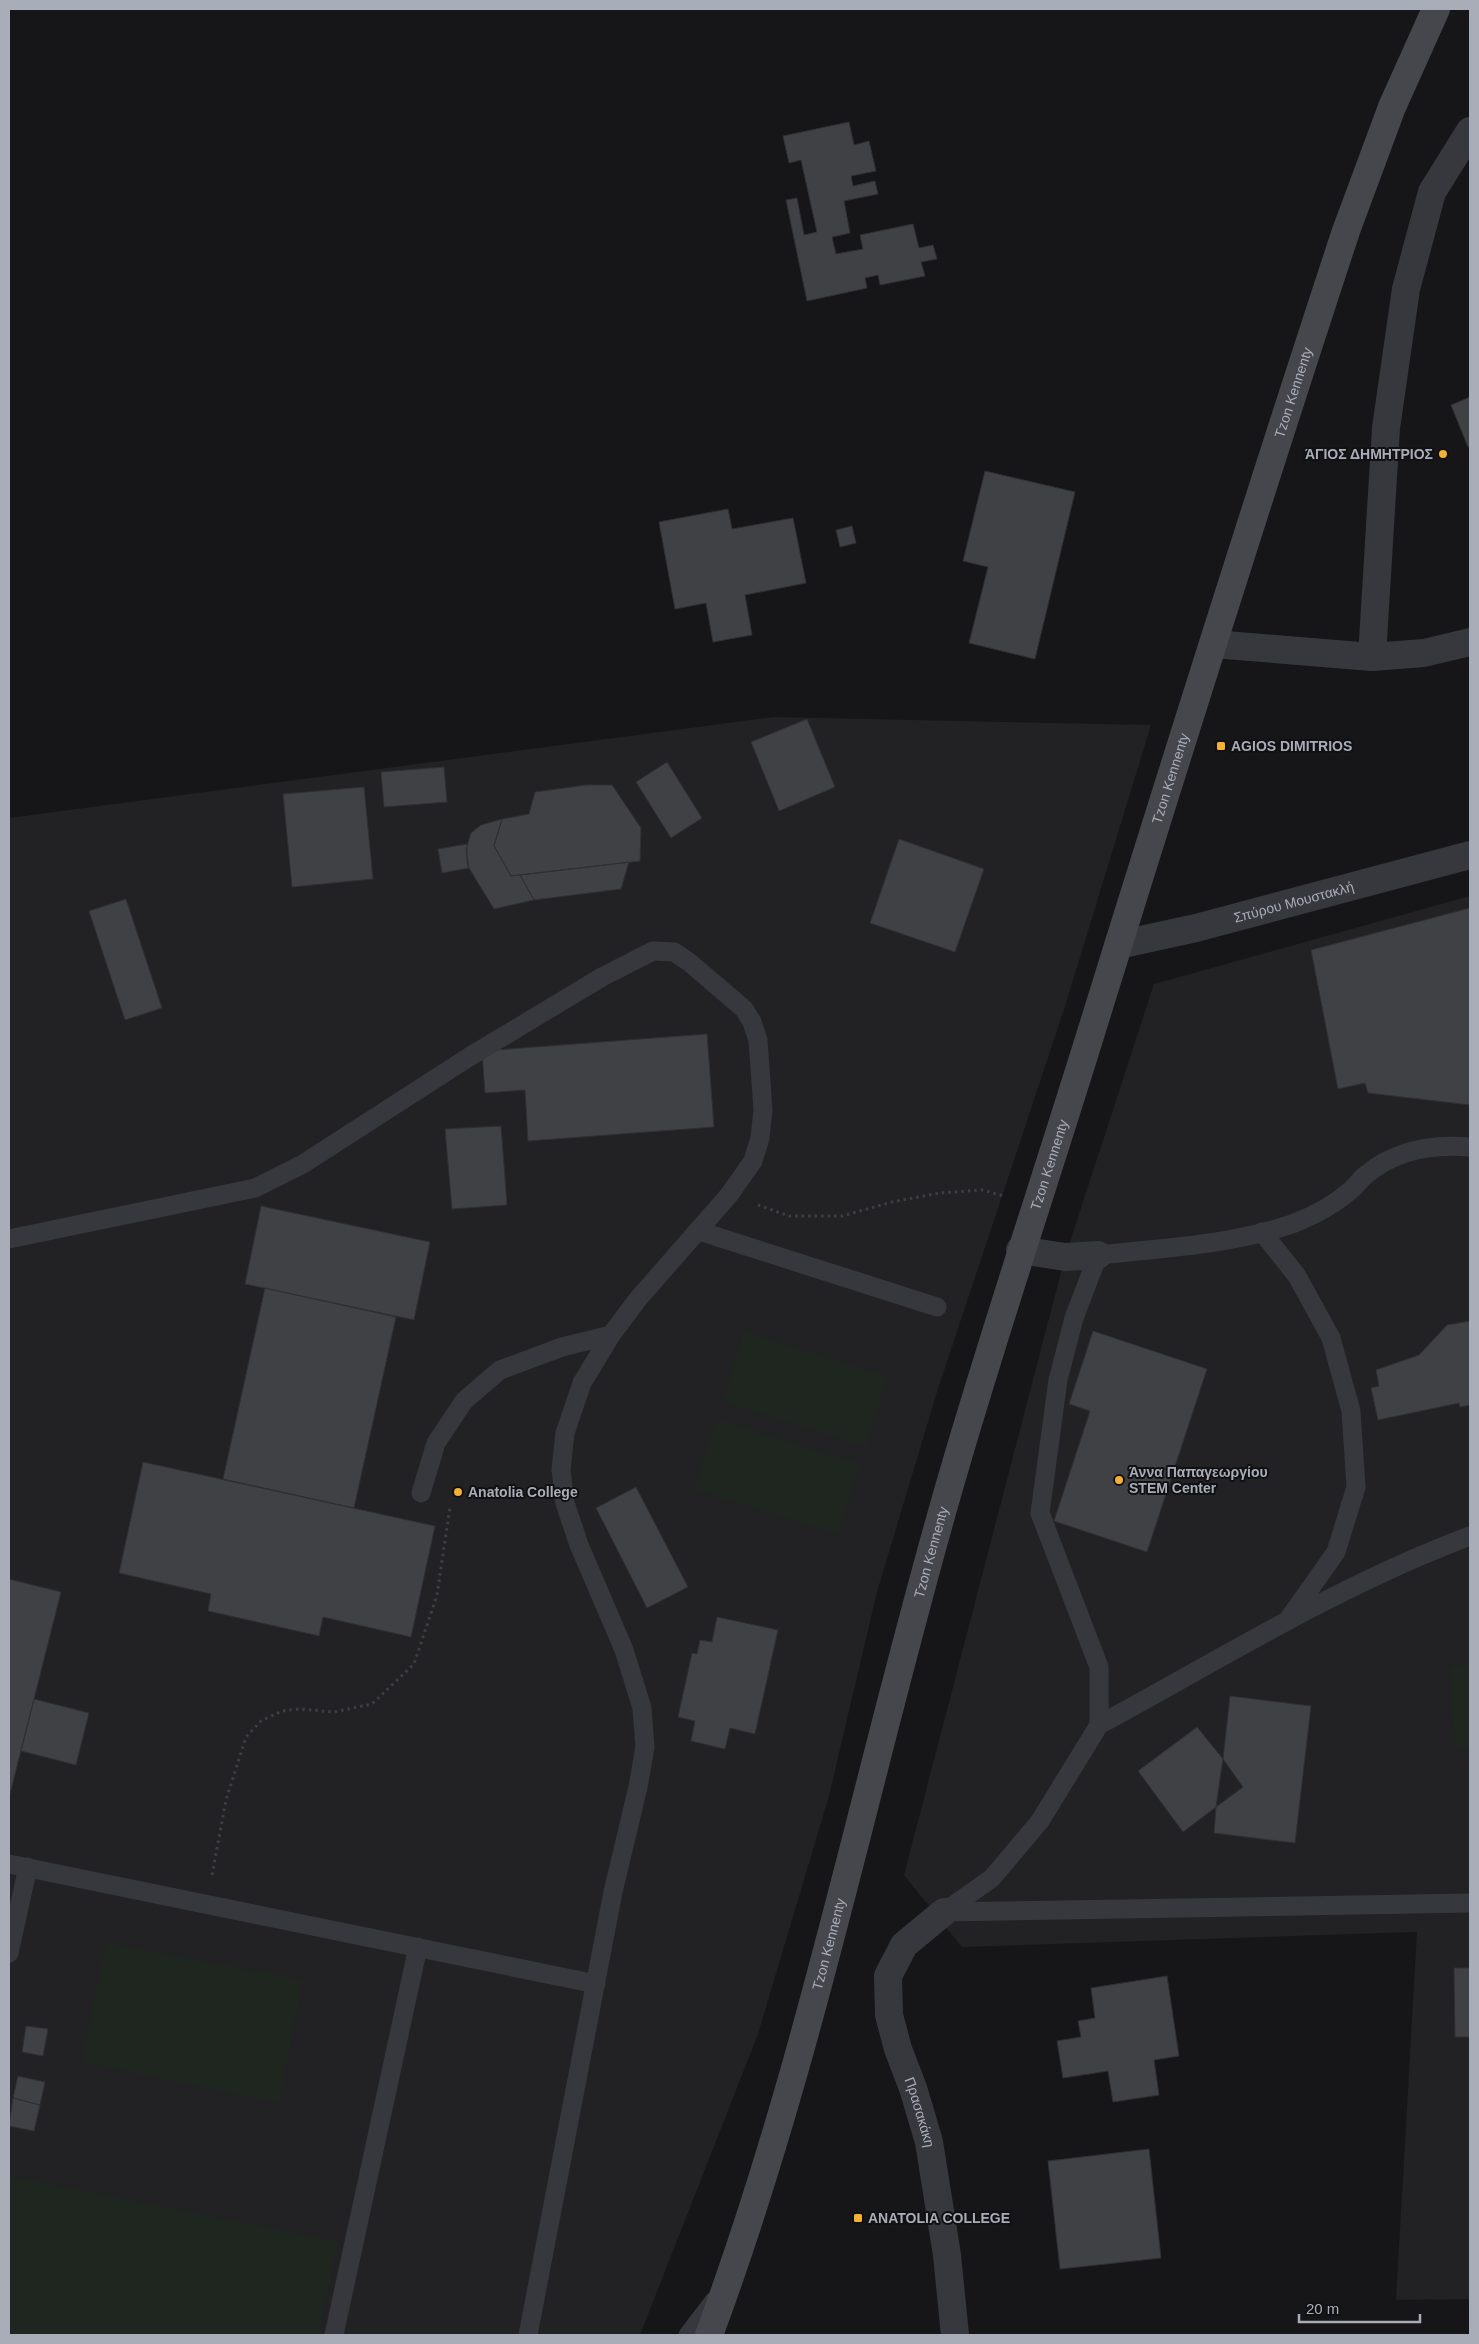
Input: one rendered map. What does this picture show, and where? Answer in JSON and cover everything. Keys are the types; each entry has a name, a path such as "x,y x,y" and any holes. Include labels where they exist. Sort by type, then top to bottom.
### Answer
{"main road":[{"name":"Tzon Kennenty","path":"709,2335 729,2280 802,2051 882,1733 948,1489 1020,1250 1346,231 1389,115 1436,9"}],"street":[{"path":"1372,657 1386,428 1406,288 1432,192 1470,131"},
{"path":"1213,644 1372,657 1424,652 1470,642"},
{"name":"Σπύρου Μουστακλή","path":"1118,945 1196,928 1470,855"},
{"path":"1020,1250 1066,1257 1098,1255"},
{"name":"Πρασακάκη","path":"944,1912 904,1945 888,1976 888,1986 889,2015 898,2049 913,2088 929,2142 947,2255 955,2335"}],"lane":[{"path":"9,1240 255,1188 303,1164 469,1057 587,987 639,957 658,950 674,952 680,956 737,1003 748,1016 758,1040 763,1110 760,1138 753,1161 729,1195 638,1299 611,1335 591,1365 576,1396 565,1433 561,1470 562,1487 570,1520 624,1650 642,1708 645,1747 638,1787 613,1892 528,2335"},
{"path":"1099,1725 1099,1667 1040,1513 1058,1380 1074,1318 1098,1255 1224,1240 1262,1232 1308,1218 1333,1204 1351,1190 1366,1174 1396,1156 1419,1149 1470,1147"},
{"path":"699,1230 936,1307"},
{"path":"1262,1232 1297,1276 1331,1338 1351,1411 1356,1487 1336,1552 1290,1618"},
{"path":"424,1485 436,1443 464,1401 500,1370 562,1346 611,1335"},
{"path":"944,1912 992,1878 1040,1821 1099,1725 1290,1618 1430,1551 1470,1536"},
{"path":"9,1864 596,1984"},
{"path":"9,1953 28,1867"},
{"path":"944,1912 1470,1903"},
{"path":"334,2335 418,1948"},
{"path":"688,2335 729,2280"}],"path":[{"path":"729,1195 788,1216 842,1216 892,1202 940,1193 982,1190 1034,1206"},
{"path":"206,1904 226,1800 246,1737 261,1721 282,1710 299,1709 334,1712 372,1704 414,1664 437,1595 450,1514 450,1495 441,1483 424,1485"}],"shaded area":[{"name":"Anatolia College","path":"773,717 1151,725 1066,1003 937,1392 877,1592 829,1796 758,2034 640,2335 9,2335 9,818"},
{"path":"1470,896 1470,2299 1396,2300 1417,1932 962,1947 904,1875 1065,1257 1154,984"},
{"path":"744,1331 888,1377 866,1447 722,1402"},
{"path":"716,1419 860,1464 838,1535 694,1489"},
{"path":"1470,1665 1470,1747 1455,1748 1450,1666"},
{"path":"106,1942 303,1980 279,2104 81,2062"},
{"path":"9,2176 338,2241 319,2335 9,2335"}],"building":[{"path":"849,122 854,145 869,141 876,171 851,176 853,186 875,181 878,194 844,201 850,233 832,237 836,254 863,249 860,235 913,224 919,248 933,245 937,259 921,262 925,276 880,285 878,275 865,278 867,288 807,301 786,200 797,198 804,235 817,232 801,160 789,163 783,136"},
{"path":"1470,397 1470,446 1468,447 1451,405"},
{"path":"985,471 1075,492 1035,659 969,643 988,567 963,561"},
{"path":"728,509 732,529 793,518 806,583 745,595 752,635 713,642 706,603 675,609 659,522"},
{"path":"852,526 856,543 840,547 836,530"},
{"path":"807,719 835,787 779,811 751,742"},
{"path":"667,762 702,818 671,838 636,782"},
{"path":"444,767 447,802 384,807 381,772"},
{"path":"586,785 612,785 641,828 640,861 511,876 494,846 502,819 529,814 535,792"},
{"path":"364,787 373,879 292,887 283,794"},
{"path":"502,819 494,846 511,876 520,875 534,900 494,909 469,868 466,850 471,833 481,825"},
{"path":"899,839 984,869 955,952 870,923"},
{"path":"467,844 467,863 469,868 442,873 438,849"},
{"path":"629,862 621,889 534,900 520,875"},
{"path":"126,899 162,1008 125,1020 89,911"},
{"path":"1470,908 1470,1105 1368,1093 1365,1083 1338,1089 1311,950"},
{"path":"707,1034 714,1127 528,1141 525,1090 485,1093 482,1051"},
{"path":"501,1126 507,1205 452,1209 445,1129"},
{"path":"261,1206 430,1242 414,1320 245,1284"},
{"path":"265,1288 396,1317 354,1508 223,1479"},
{"path":"1470,1321 1470,1405 1460,1407 1459,1403 1378,1420 1371,1388 1379,1386 1376,1370 1419,1355 1447,1325"},
{"name":"Άννα Παπαγεωργίου STEM Center","path":"1093,1331 1207,1369 1147,1552 1054,1521 1090,1411 1069,1404"},
{"path":"143,1462 435,1526 411,1637 323,1617 319,1636 208,1611 211,1594 119,1573"},
{"path":"636,1487 688,1587 647,1608 596,1508"},
{"path":"9,1579 61,1592 10,1794 9,1794"},
{"path":"717,1617 778,1630 755,1734 730,1728 725,1749 691,1741 695,1721 678,1717 692,1653 697,1654 700,1640 712,1642"},
{"path":"1230,1696 1311,1706 1295,1843 1214,1833 1216,1807 1243,1787 1223,1759"},
{"path":"34,1699 89,1713 76,1765 21,1751"},
{"path":"1197,1727 1223,1759 1216,1807 1183,1832 1138,1771"},
{"path":"1454,1968 1470,1968 1470,2037 1455,2037"},
{"path":"1167,1976 1179,2056 1154,2060 1159,2095 1113,2102 1108,2071 1063,2078 1057,2041 1081,2037 1078,2021 1095,2018 1091,1988"},
{"path":"26,2026 48,2029 43,2056 22,2052"},
{"path":"18,2076 45,2082 40,2105 13,2098"},
{"path":"13,2098 40,2105 34,2131 9,2126"},
{"path":"1149,2149 1161,2258 1060,2269 1048,2161"}],"place":[{"name":"ΆΓΙΟΣ ΔΗΜΗΤΡΙΟΣ","path":"1443,454"},
{"name":"AGIOS DIMITRIOS","path":"1221,746"},
{"name":"Άννα Παπαγεωργίου STEM Center","path":"1119,1480"},
{"name":"Anatolia College","path":"458,1492"},
{"name":"ANATOLIA COLLEGE","path":"858,2218"}]}
